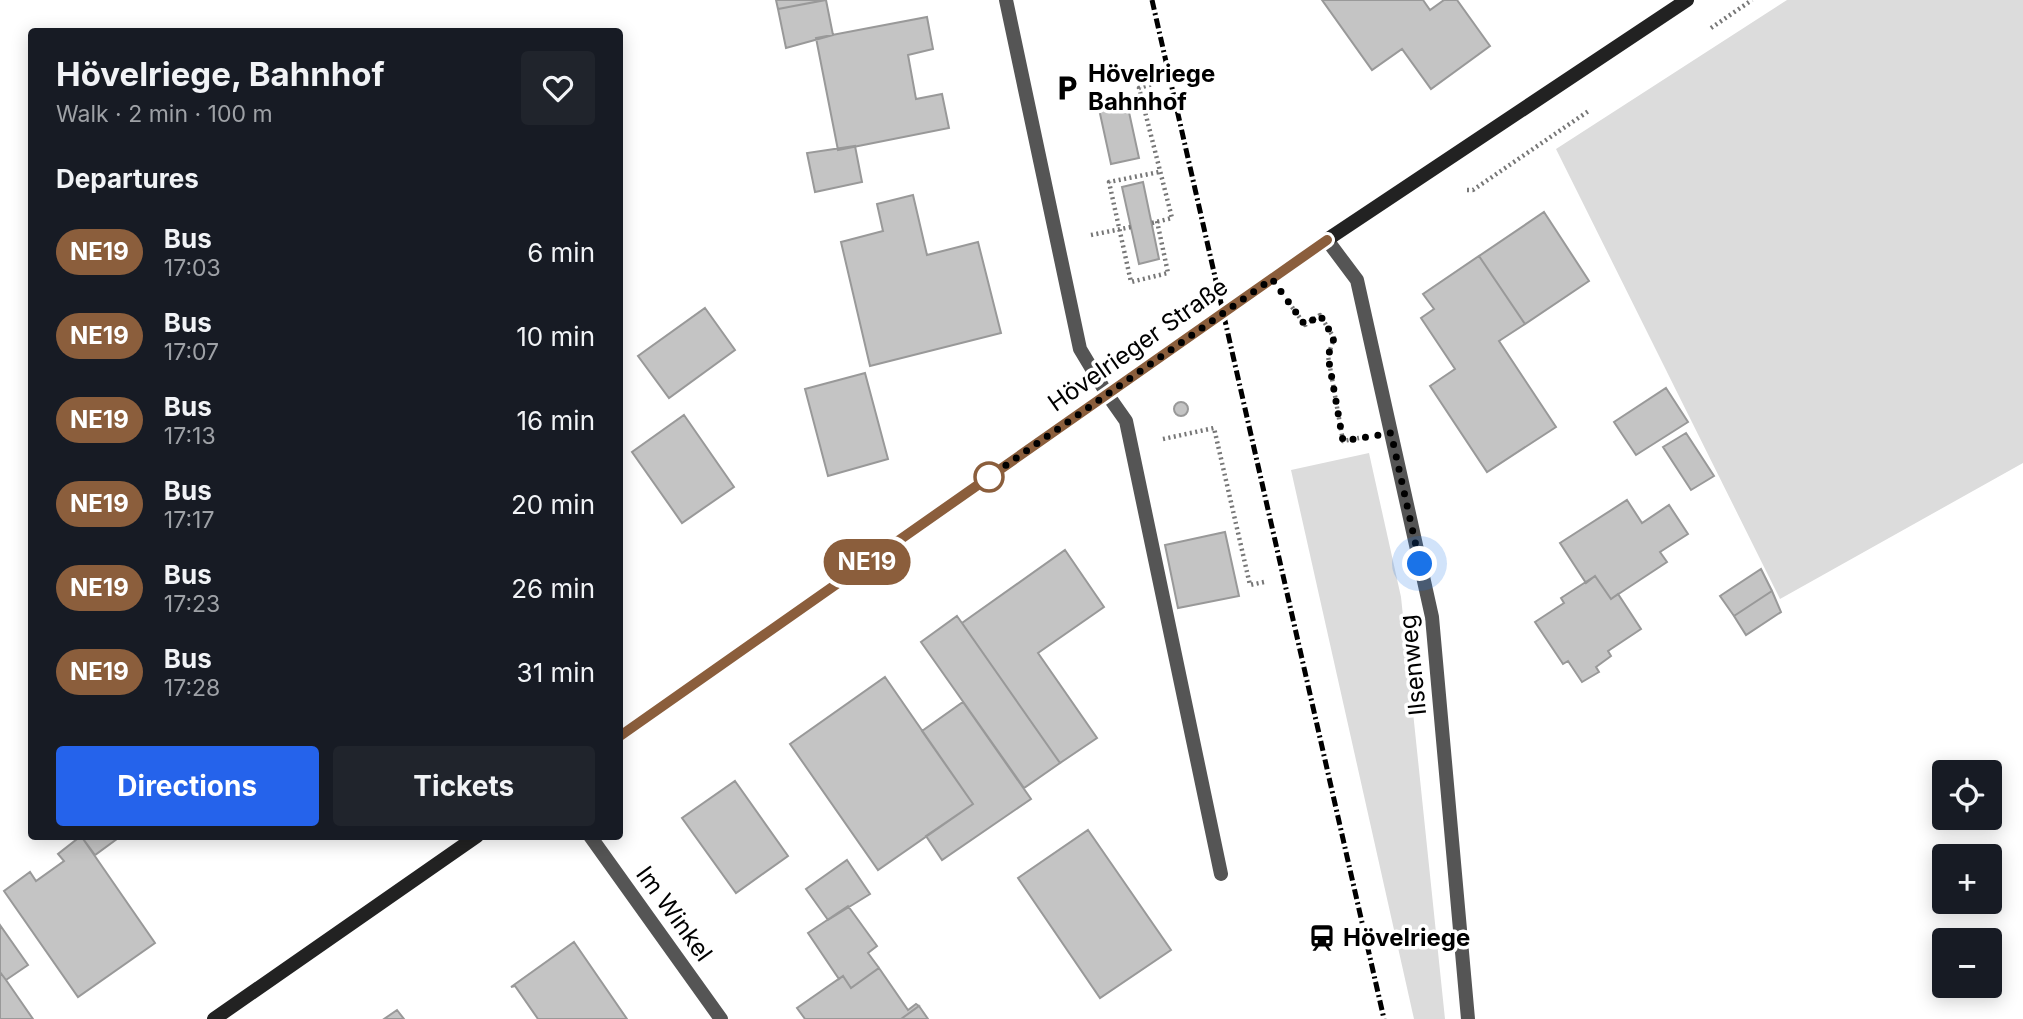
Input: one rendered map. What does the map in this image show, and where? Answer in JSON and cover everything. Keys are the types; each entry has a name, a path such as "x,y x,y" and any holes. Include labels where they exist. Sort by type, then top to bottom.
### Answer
{"main road":[{"name":"Hövelrieger Straße","path":"623,734 1327,240 1688,0"},
{"path":"214,1019 471,840"}],"street":[{"path":"1006,0 1080,349 1126,421 1220,874"},
{"name":"Ilsenweg","path":"1327,240 1357,280 1432,617 1468,1019"},
{"name":"Im Winkel","path":"593,840 721,1019"}],"path":[{"path":"1153,84 1139,88 1172,218 1155,222 1168,273 1131,282 1108,181 1160,172"},
{"path":"1059,241 1131,227"},
{"path":"1272,279 1305,325 1320,315 1334,338 1328,356 1343,441 1391,433"},
{"path":"1131,446 1214,428 1250,585 1264,582"}],"shaded area":[{"path":"1787,0 2023,0 2023,463 1780,599 1556,149"},
{"path":"1369,453 1401,597 1445,1019 1414,1019 1291,470"}],"building":[{"path":"776,0 825,0 778,9"},
{"path":"826,0 833,35 786,48 778,9"},
{"path":"1322,0 1423,0 1430,10 1444,0 1457,0 1490,46 1431,89 1402,49 1372,70"},
{"path":"927,17 933,49 908,55 916,99 942,94 949,128 838,150 816,38"},
{"path":"1127,103 1139,158 1111,164 1099,109"},
{"path":"855,146 862,182 815,192 807,153"},
{"path":"1143,182 1159,259 1139,264 1122,187"},
{"path":"913,195 927,255 978,242 1001,333 870,366 841,242 883,231 877,204"},
{"path":"1544,212 1589,281 1525,324 1479,256"},
{"path":"1479,256 1525,324 1499,341 1556,427 1487,472 1430,386 1455,369 1421,318 1434,309 1423,294"},
{"path":"705,308 735,350 669,398 638,356"},
{"path":"865,373 888,459 828,476 805,389"},
{"path":"1666,388 1688,422 1636,455 1614,422"},
{"path":"1178,402 1184,402 1188,409 1184,416 1178,416 1174,412 1174,406"},
{"path":"684,415 734,487 682,523 632,452"},
{"path":"1686,433 1714,476 1691,490 1663,447"},
{"path":"1627,500 1642,523 1669,505 1688,534 1660,552 1667,562 1611,599 1595,576 1586,583 1560,543"},
{"path":"1225,532 1239,596 1178,608 1165,545"},
{"path":"1065,550 1104,607 1038,653 1097,738 1060,763 962,623"},
{"path":"1761,569 1772,591 1734,616 1720,596"},
{"path":"1595,576 1611,599 1618,594 1641,629 1608,651 1611,656 1596,667 1599,672 1582,682 1568,661 1563,664 1535,622 1564,603 1561,598"},
{"path":"1772,591 1781,612 1746,635 1734,616"},
{"path":"957,616 1060,763 1024,788 921,642"},
{"path":"885,677 973,804 878,870 790,744"},
{"path":"963,702 1031,799 942,860 926,836 973,804 922,731"},
{"path":"735,781 788,856 736,893 682,818"},
{"path":"1088,830 1171,950 1100,998 1018,878"},
{"path":"76,840 84,840 155,943 78,997 4,891 30,872 36,881 64,861 58,854"},
{"path":"84,840 116,840 95,855"},
{"path":"847,860 870,894 828,920 806,889"},
{"path":"848,906 877,946 868,953 879,968 851,988 843,976 839,979 808,933"},
{"path":"0,925 28,965 6,980 0,972"},
{"path":"574,942 627,1019 538,1019 515,986 511,987"},
{"path":"879,968 908,1010 916,1004 919,1006 901,1019 805,1019 797,1008 843,976 851,988"},
{"path":"0,972 6,980 33,1019 0,1019"},
{"path":"919,1006 928,1019 901,1019"},
{"path":"397,1010 404,1019 384,1019"}],"railway":[{"path":"1152,0 1384,1019"}],"bus line":[{"name":"NE19","path":"623,734 1327,240"}],"place":[{"name":"Hövelriege Bahnhof","path":"1067,88"},
{"name":"Hövelriege","path":"1322,938"}],"route":[{"path":"989,477 982,482 1272,279 1305,325 1320,315 1334,338 1328,356 1343,441 1391,433 1420,564"}]}
